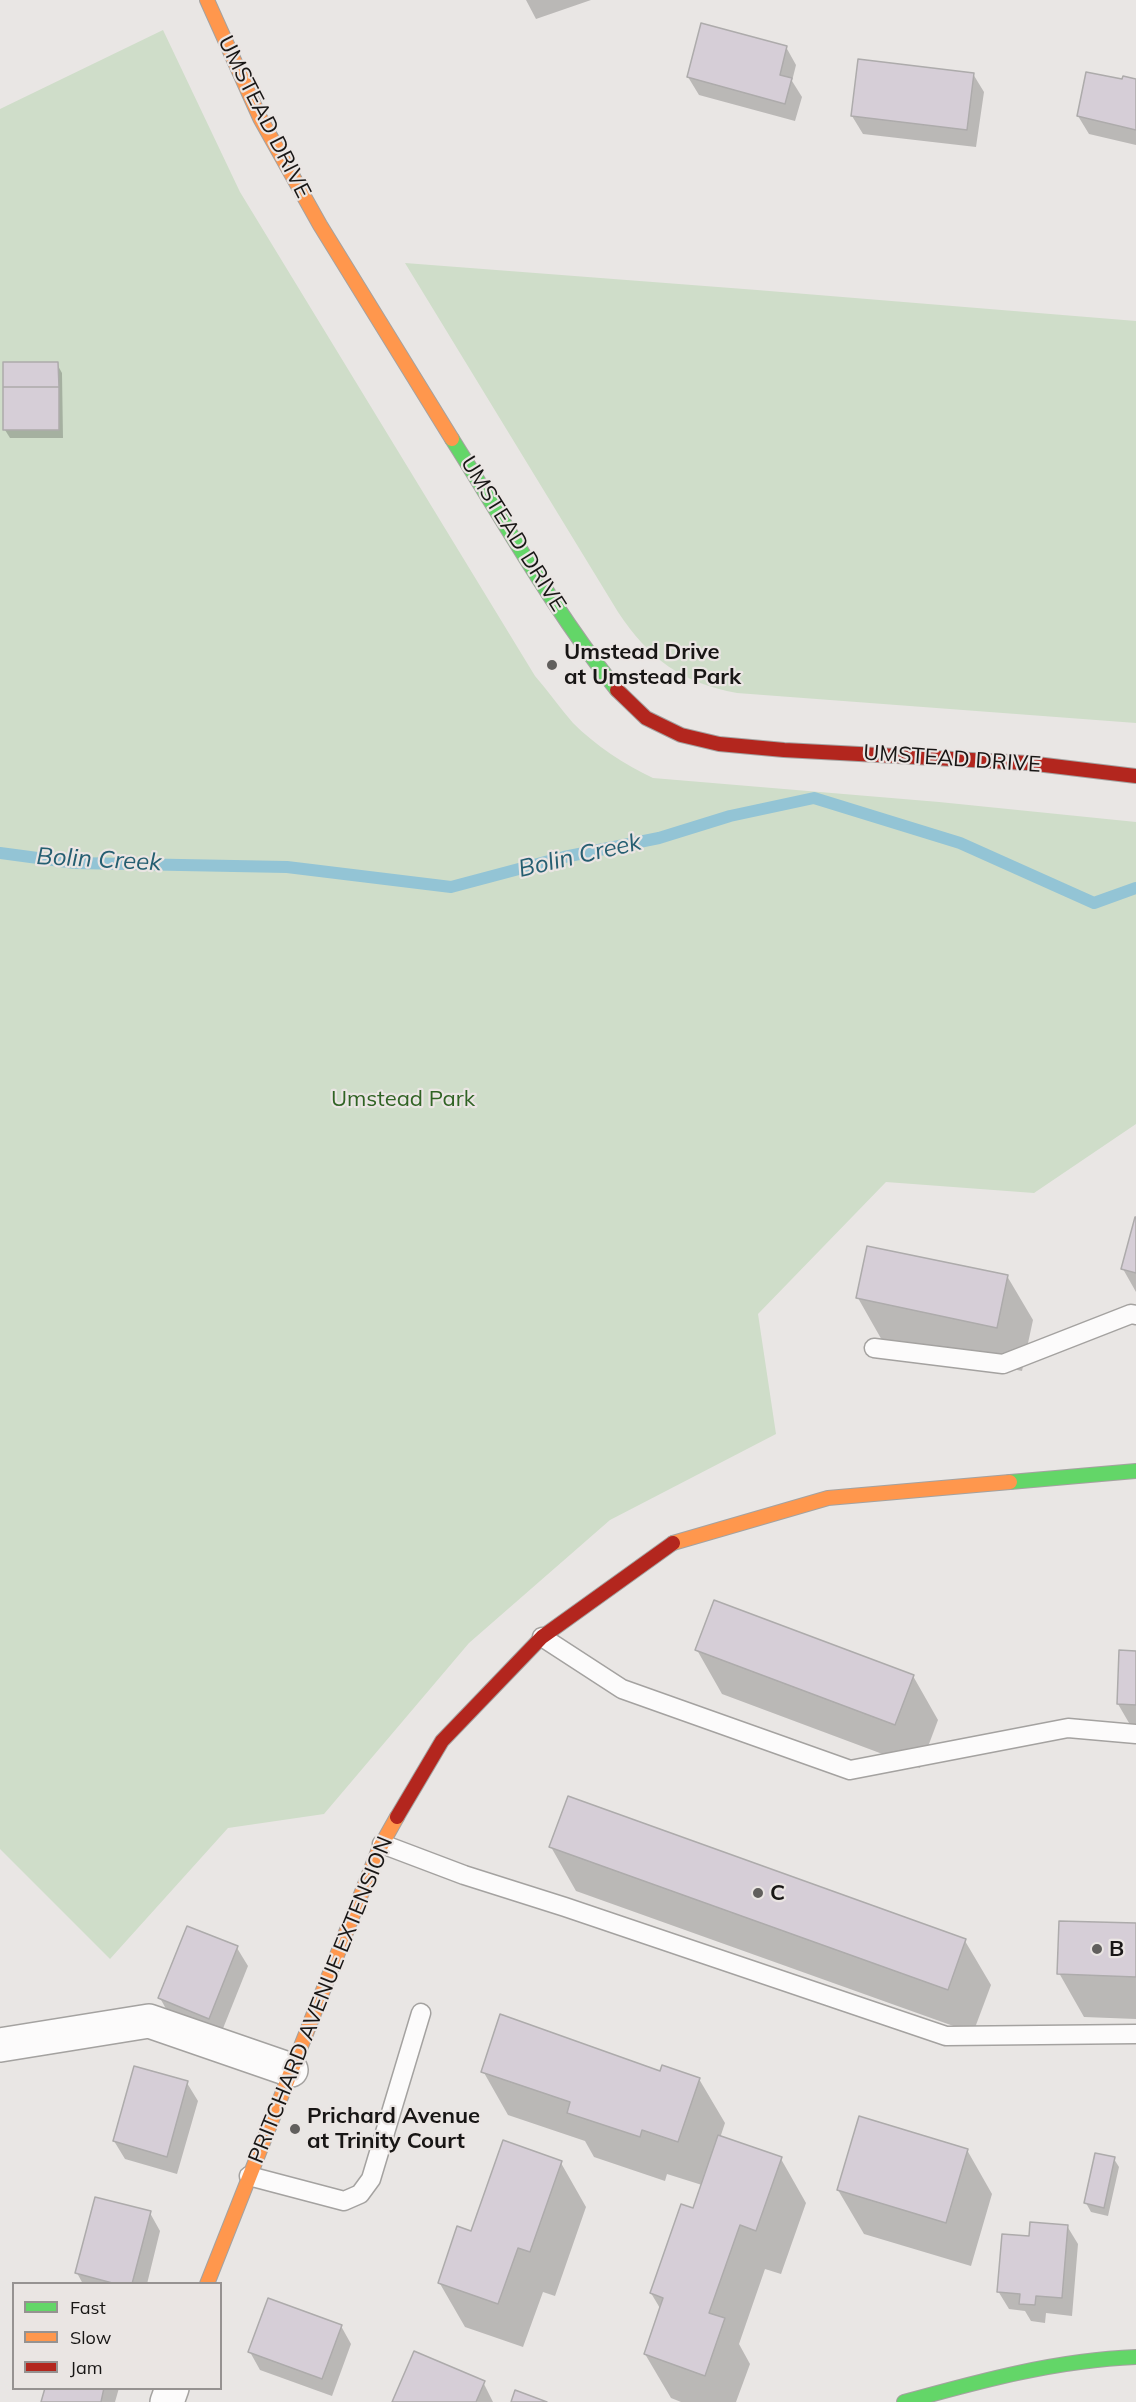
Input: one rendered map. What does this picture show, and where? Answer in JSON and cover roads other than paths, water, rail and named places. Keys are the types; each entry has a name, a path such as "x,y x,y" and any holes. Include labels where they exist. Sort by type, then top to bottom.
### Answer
{"street":[{"name":"UMSTEAD DRIVE","path":"207,0 260,118 326,236 599,668 622,697 646,718 681,735 719,744 784,750 1028,763 1136,776"},
{"name":"PRITCHARD AVENUE EXTENSION","path":"207,2282 382,1844 442,1741 542,1638 676,1541 828,1498 1136,1471"},
{"path":"0,2044 149,2021 291,2070"},
{"path":"904,2402 992,2378 1106,2358 1136,2358"}],"lane":[{"path":"874,1348 1003,1364 1131,1314 1136,1315"},
{"path":"542,1638 622,1689 850,1770 1068,1728 1136,1734"},
{"path":"382,1844 464,1875 946,2036 1136,2034"},
{"path":"249,2176 344,2201 360,2194 371,2179 421,2013"}],"waterway":[{"name":"Bolin Creek","path":"0,853 75,863 287,867 451,887 564,857 659,838 730,816 814,798 960,843 1094,903 1136,888"}],"place":[{"name":"Umstead Drive at Umstead Park","path":"552,665"},
{"name":"C","path":"758,1893"},
{"name":"B","path":"1097,1949"},
{"name":"Prichard Avenue at Trinity Court","path":"295,2129"}],"park label":[{"name":"Umstead Park","path":"403,1099"}]}
